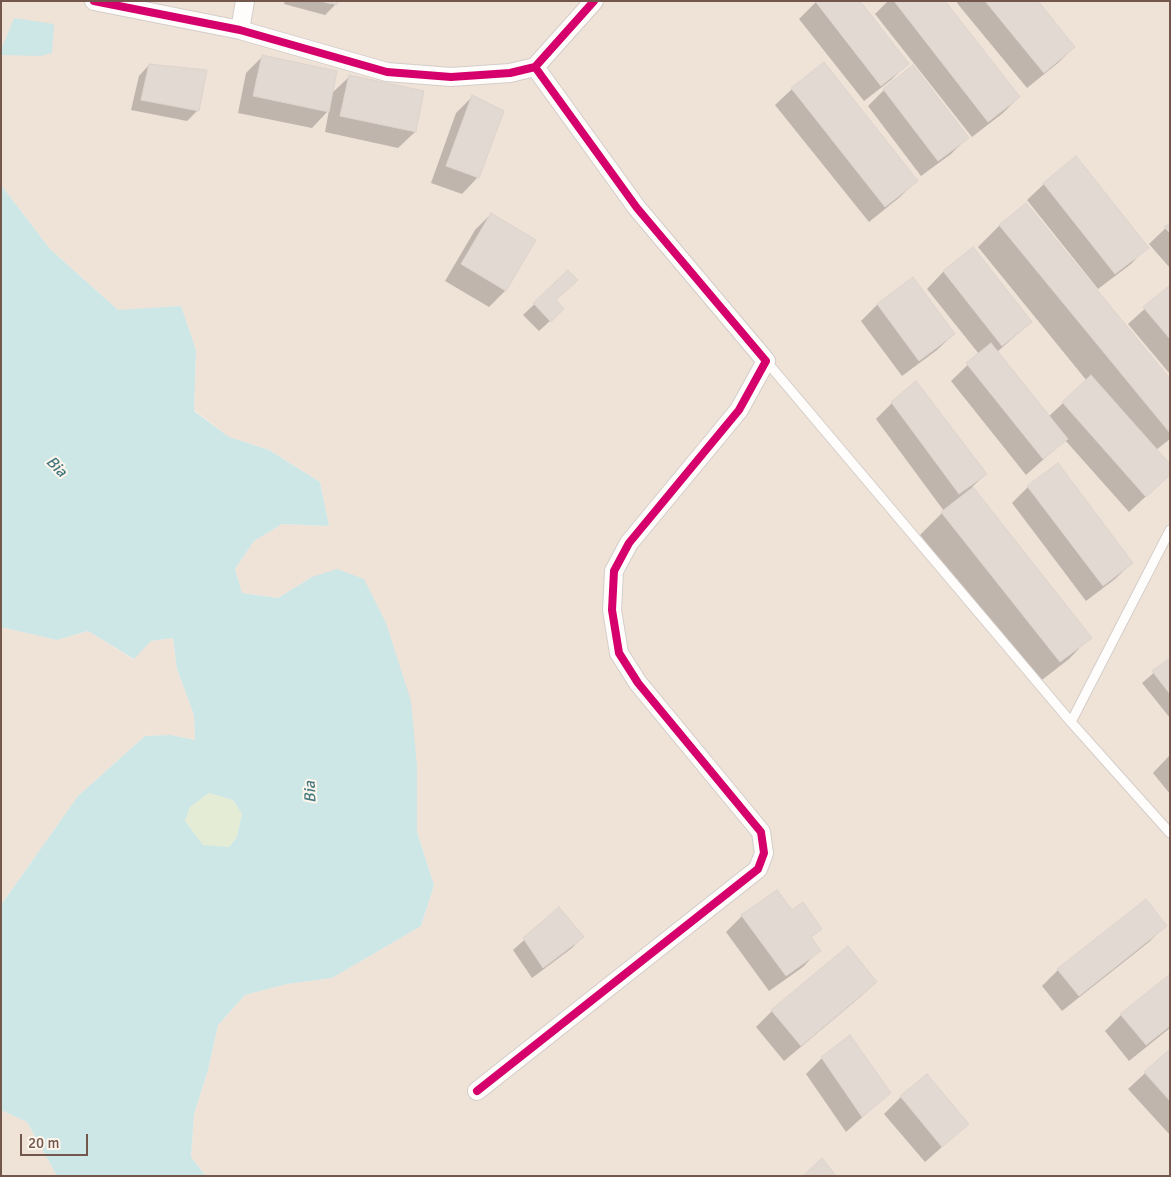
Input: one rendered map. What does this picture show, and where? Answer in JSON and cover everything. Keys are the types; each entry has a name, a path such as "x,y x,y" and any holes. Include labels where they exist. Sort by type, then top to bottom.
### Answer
{"street":[{"path":"94,1 240,30 388,72 451,77 510,73 535,67 594,1"},
{"path":"240,30 246,1"},
{"path":"477,1091 758,869 764,853 762,832 638,684 619,654 612,610 614,571 629,543 739,410 766,361 637,208 535,67"}],"lane":[{"path":"766,361 1071,722 1170,833"},
{"path":"1071,722 1170,530"}],"shaded area":[{"path":"1,1 1170,1 1170,1176 206,1176 191,1157 194,1114 208,1070 218,1025 245,995 287,984 332,978 421,926 434,885 417,832 417,766 312,577 278,598 242,593 235,569 254,541 282,524 329,526 320,482 269,450 229,437 194,410 196,350 181,306 119,311 50,249 1,185"},
{"path":"1,627 57,640 88,631 133,659 151,641 173,638 177,669 194,715 195,740 171,735 145,736 78,796 1,905"},
{"path":"1,1110 27,1122 57,1176 1,1176"}],"green space":[{"path":"209,793 233,800 242,814 237,837 229,847 203,846 185,821 190,807"}],"water":[{"path":"14,18 54,24 52,53 41,56 1,55 1,50"},
{"name":"Bia","path":"1,185 50,249 118,310 181,306 196,350 194,411 229,437 269,450 320,482 329,526 282,524 254,541 235,569 242,593 278,598 312,577 337,569 364,579 386,623 411,701 417,766 417,832 434,885 421,926 332,978 287,984 245,995 218,1025 208,1070 194,1114 191,1157 206,1176 57,1176 27,1122 1,1110 1,905 78,796 145,736 171,735 195,740 194,715 177,669 173,638 151,641 134,659 88,631 57,640 1,627","holes":["209,793 233,800 242,814 237,837 229,847 203,845 185,821 190,807"]}],"building":[{"path":"324,1 338,1 337,5"},
{"path":"815,1 860,1 909,64 881,86"},
{"path":"894,1 945,1 1020,97 988,122"},
{"path":"985,1 1038,1 1075,47 1044,73"},
{"path":"262,55 337,71 329,112 253,96"},
{"path":"824,62 918,181 885,207 791,88"},
{"path":"149,64 207,70 199,111 141,100"},
{"path":"913,65 969,138 938,161 883,89"},
{"path":"349,75 424,91 416,132 340,116"},
{"path":"472,95 504,111 479,178 446,166"},
{"path":"1076,156 1149,248 1115,274 1043,183"},
{"path":"1026,203 1170,379 1170,433 999,225"},
{"path":"491,213 536,240 506,291 461,264"},
{"path":"1170,223 1170,233 1164,227"},
{"path":"973,247 1032,322 1002,346 943,271"},
{"path":"568,270 578,280 556,300 564,309 551,322 533,303"},
{"path":"913,277 955,334 919,361 877,304"},
{"path":"1170,285 1170,339 1143,307"},
{"path":"991,343 1068,439 1043,459 966,363"},
{"path":"1091,375 1170,464 1170,475 1146,497 1062,402"},
{"path":"916,381 987,474 959,494 891,402"},
{"path":"1058,463 1133,563 1103,586 1027,486"},
{"path":"973,487 1092,638 1060,662 941,512"},
{"path":"1170,658 1170,694 1152,671"},
{"path":"777,890 792,910 803,902 822,929 811,937 821,951 786,976 741,915"},
{"path":"1146,899 1167,926 1079,996 1057,969"},
{"path":"559,907 584,937 543,968 523,938"},
{"path":"848,946 877,982 801,1046 771,1010"},
{"path":"1170,974 1170,1026 1146,1045 1120,1014"},
{"path":"850,1035 891,1093 862,1117 821,1057"},
{"path":"1170,1049 1170,1101 1144,1072"},
{"path":"927,1074 969,1124 942,1147 900,1096"},
{"path":"822,1158 836,1176 803,1176"}],"cycle path":[{"path":"94,1 240,30 387,72 451,77 510,73 535,67 594,1"},
{"path":"477,1091 758,869 764,853 761,832 638,683 619,653 612,610 614,571 629,543 739,410 766,361 637,208 535,67"}]}
